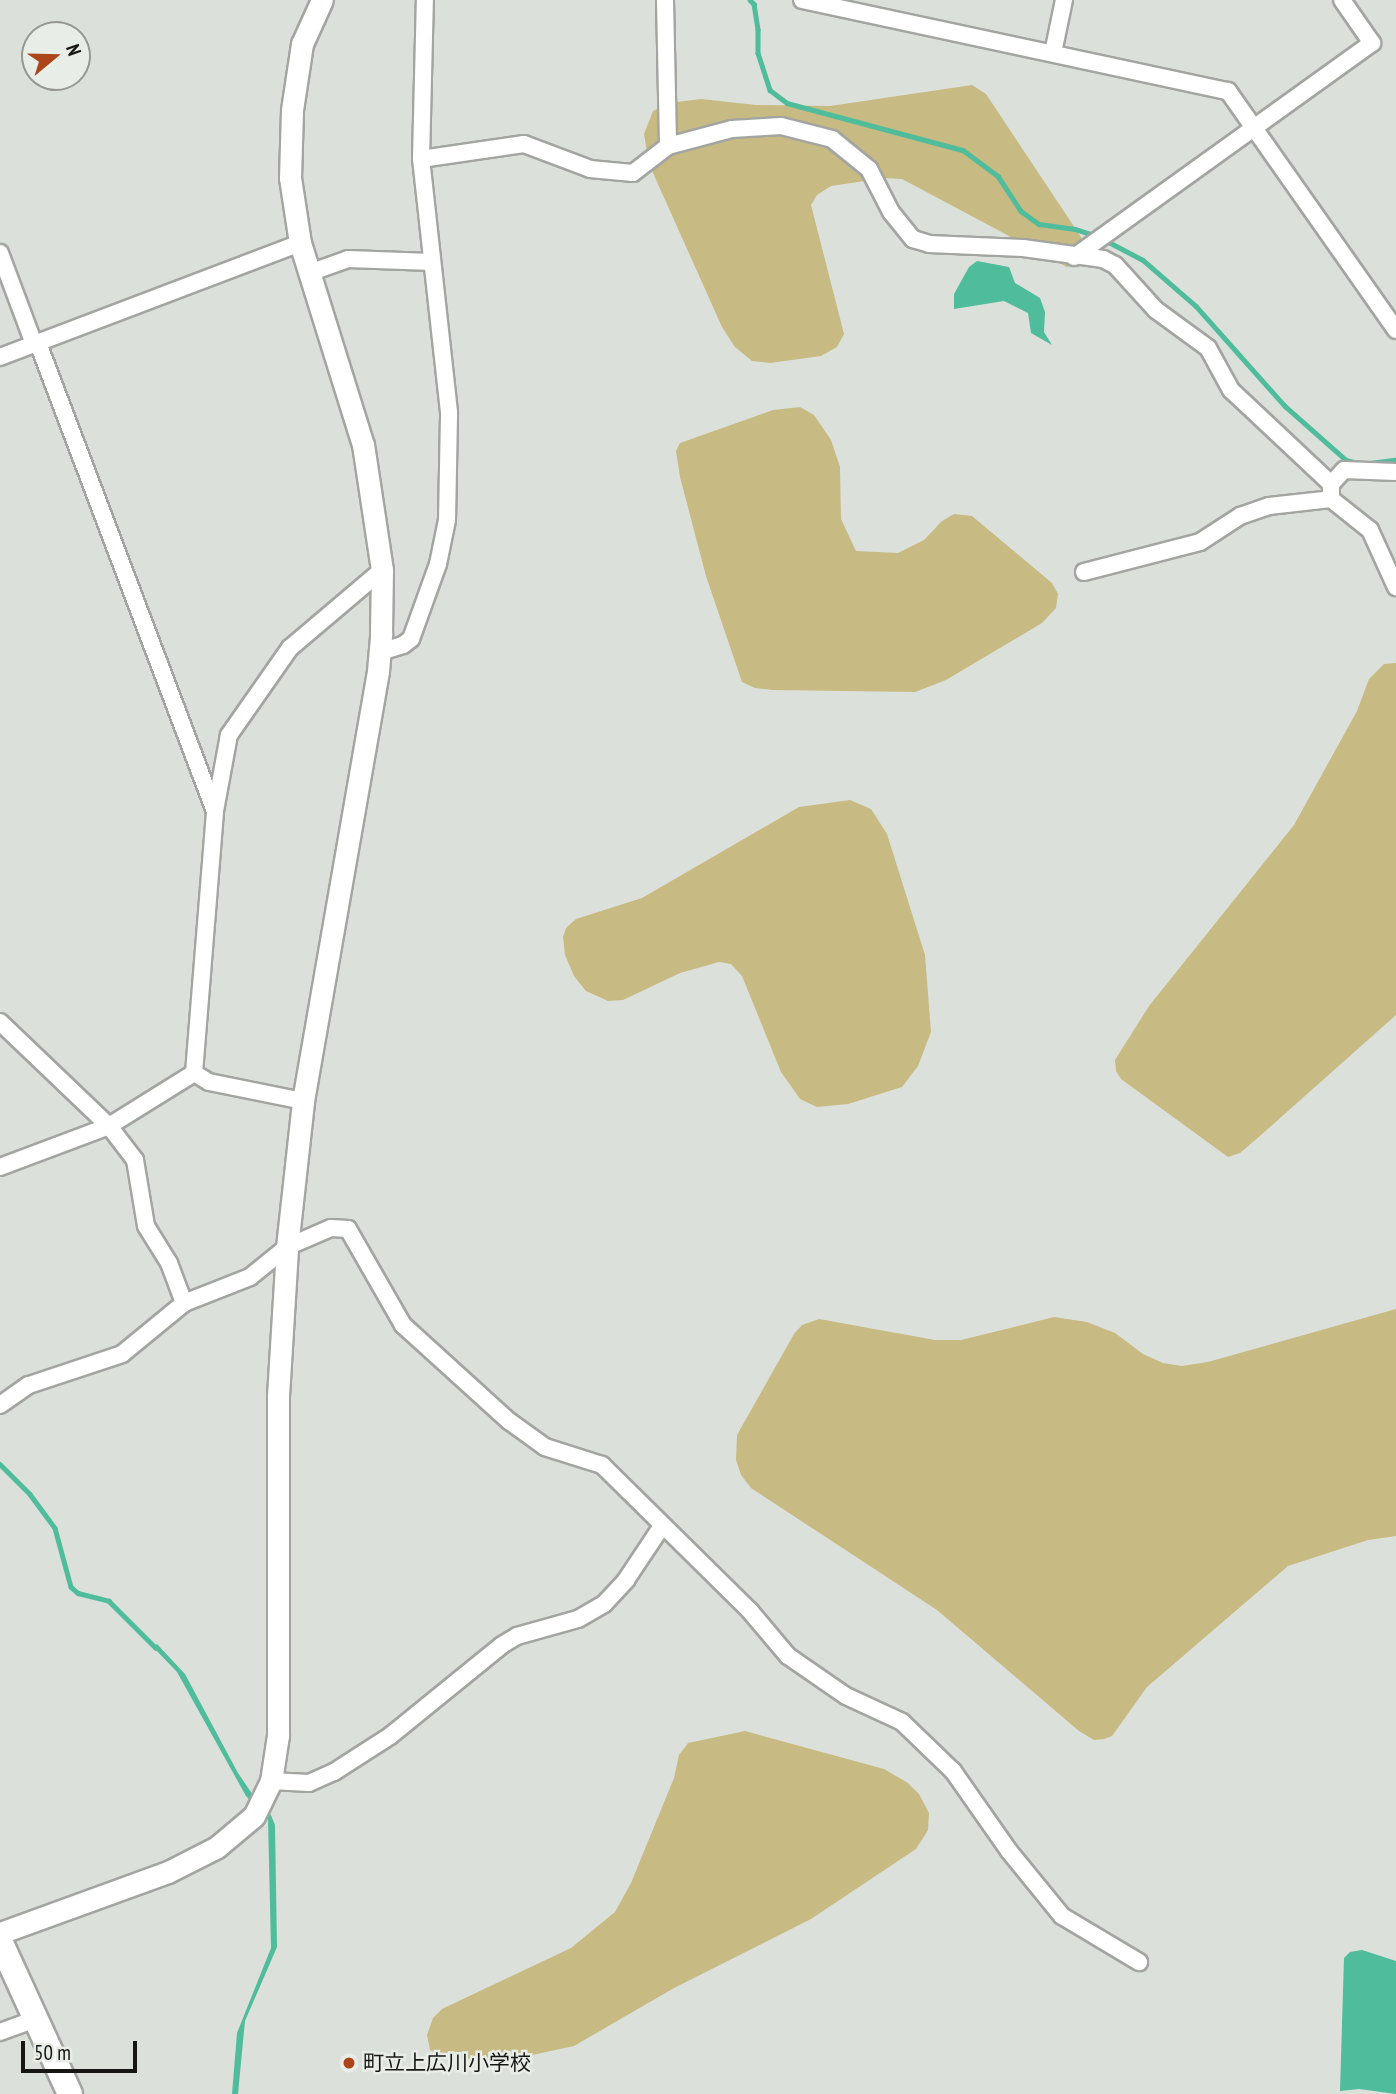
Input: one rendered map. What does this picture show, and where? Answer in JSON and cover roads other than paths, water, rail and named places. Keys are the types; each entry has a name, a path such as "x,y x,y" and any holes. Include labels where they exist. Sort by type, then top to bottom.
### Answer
{"main road":[{"path":"0,1941 70,2094"}],"street":[{"path":"0,1933 168,1872 217,1847 254,1816 271,1781 278,1735 278,1396 287,1247 303,1101 380,652 382,570 363,445 300,243 290,178 292,110 302,44 322,0"},
{"path":"380,652 404,645 411,639 438,564 447,520 449,412 421,159 425,0"},
{"path":"665,0 668,146"},
{"path":"802,0 1228,91 1396,330"},
{"path":"1053,54 1065,0"},
{"path":"1074,257 1372,43 1342,0"},
{"path":"421,159 524,144 590,169 633,173 668,146 732,129 781,126 832,139 869,169 891,212 913,239 929,244 1023,248 1074,257 1103,258 1115,265 1156,310 1208,348 1231,390 1370,530 1396,587"},
{"path":"0,357 300,243"},
{"path":"0,253 215,811"},
{"path":"309,272 348,259 432,262"},
{"path":"1084,572 1200,542 1240,516 1331,491 1344,470 1396,472"},
{"path":"194,1073 215,811 229,735 290,648 382,570"},
{"path":"0,1022 109,1126 135,1160 146,1226 169,1263 184,1303"},
{"path":"194,1073 209,1082 303,1101"},
{"path":"0,1167 109,1126 194,1073"},
{"path":"0,1405 29,1385 122,1354 184,1303 250,1277 287,1247 331,1228 348,1229 402,1325 509,1421 544,1447 601,1465 750,1611 788,1656 846,1696 902,1722 945,1763 1062,1916 1139,1962"},
{"path":"271,1781 309,1783 334,1772 390,1736 502,1645 517,1636 578,1619 604,1604 626,1580 662,1527"},
{"path":"0,2032 36,2020"}],"waterway":[{"path":"750,0 754,4 758,30 758,53 770,90 787,103 963,150 998,176 1021,211 1039,224 1075,229 1097,236"},
{"path":"1105,240 1143,260 1196,306 1285,406 1346,460 1361,464 1396,460"},
{"path":"0,1464 30,1494 55,1528 71,1587 78,1593 109,1601 156,1648"}],"place":[{"name":"町立上広川小学校","path":"349,2063"}]}
